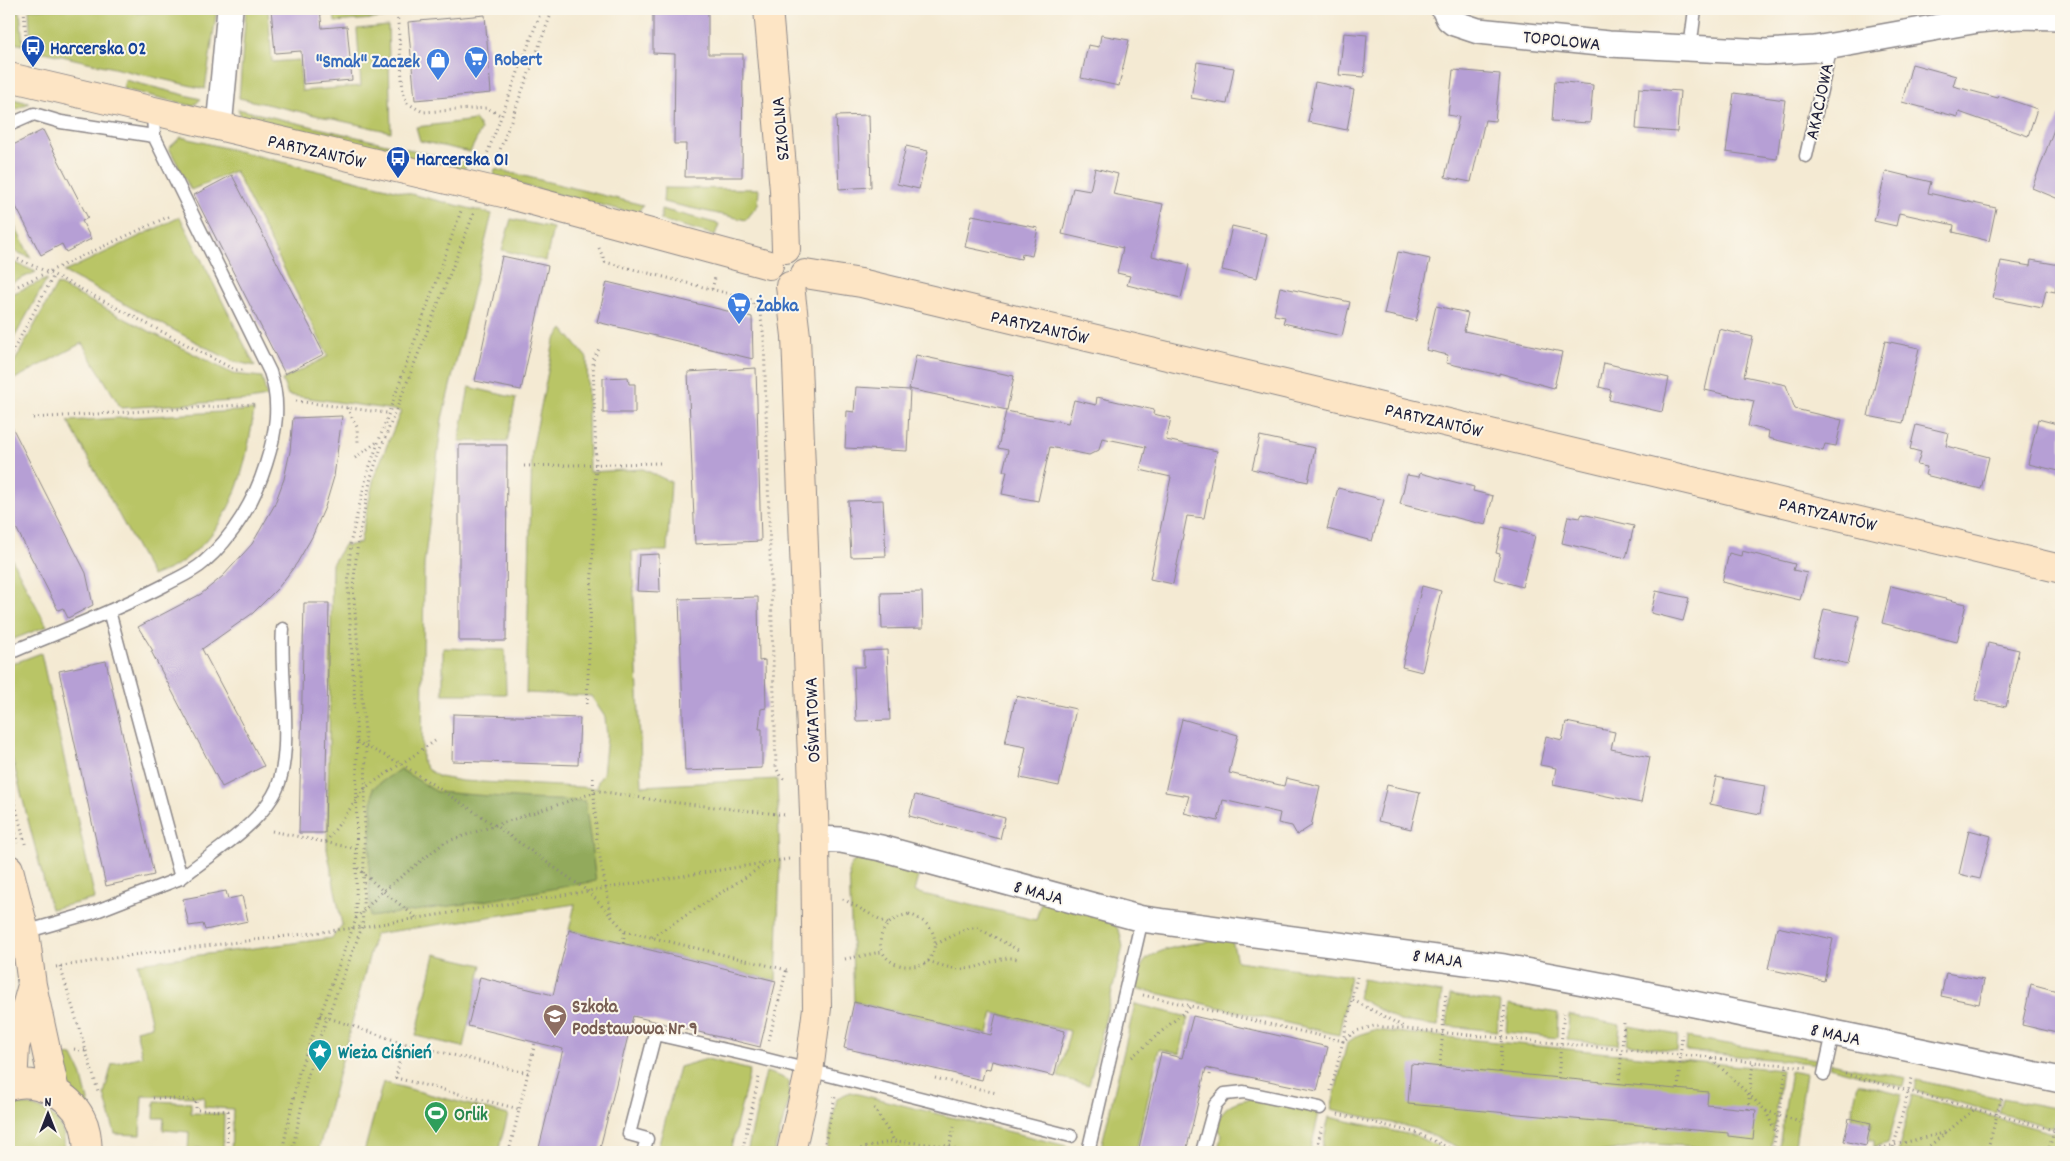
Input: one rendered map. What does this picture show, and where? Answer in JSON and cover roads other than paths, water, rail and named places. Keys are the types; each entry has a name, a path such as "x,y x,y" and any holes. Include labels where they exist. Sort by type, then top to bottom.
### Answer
{"street":[{"path":"219,127 230,9"},
{"name":"SZKOLNA","path":"768,9 784,190 778,257"},
{"name":"TOPOLOWA","path":"1444,9 1449,19 1454,23 1478,31 1609,44 1766,52 1831,46"},
{"name":"AKACJOWA","path":"1831,46 1979,14 2061,17"},
{"name":"PARTYZANTÓW","path":"9,77 153,124 219,127 479,179 778,257"},
{"path":"778,257 770,273 774,281 798,280"},
{"name":"PARTYZANTÓW","path":"798,280 871,285 2061,569"},
{"name":"OŚWIATOWA","path":"791,1152 809,1072 817,1008 815,839 796,336 798,280"},
{"name":"8 MAJA","path":"815,839 841,840 881,848 1142,919 1504,967 2061,1080"},
{"path":"9,869 25,932 32,985 54,1091"},
{"path":"32,985 15,1047 11,1086 34,1084 54,1091 70,1102 81,1118 87,1136 88,1152"}],"lane":[{"path":"1690,49 1695,9"},
{"name":"AKACJOWA","path":"1806,156 1831,46"},
{"path":"9,125 34,114 62,122 153,124 190,207 270,372 277,399 274,432 262,479 250,502 224,540 204,562 190,571 109,611 9,653"},
{"path":"109,611 181,878"},
{"path":"25,932 94,912 181,878 252,822 273,796 284,762 283,629"},
{"path":"1088,1152 1142,919"},
{"path":"1824,1072 1833,1033"},
{"path":"643,1152 647,1139 629,1134 655,1034 757,1057 809,1072 1071,1136"},
{"path":"1202,1152 1215,1105 1224,1094 1244,1092 1323,1110"}],"place":[{"name":"Harcerska 02","path":"33,68"},
{"name":"Robert","path":"476,79"},
{"name":"\"Smak\" Zaczek","path":"438,81"},
{"name":"Harcerska 01","path":"398,179"},
{"name":"Żabka","path":"739,325"},
{"name":"Szkoła Podstawowa Nr 9","path":"555,1037"},
{"name":"Wieża Ciśnień","path":"320,1072"},
{"name":"Orlik","path":"436,1134"}]}
